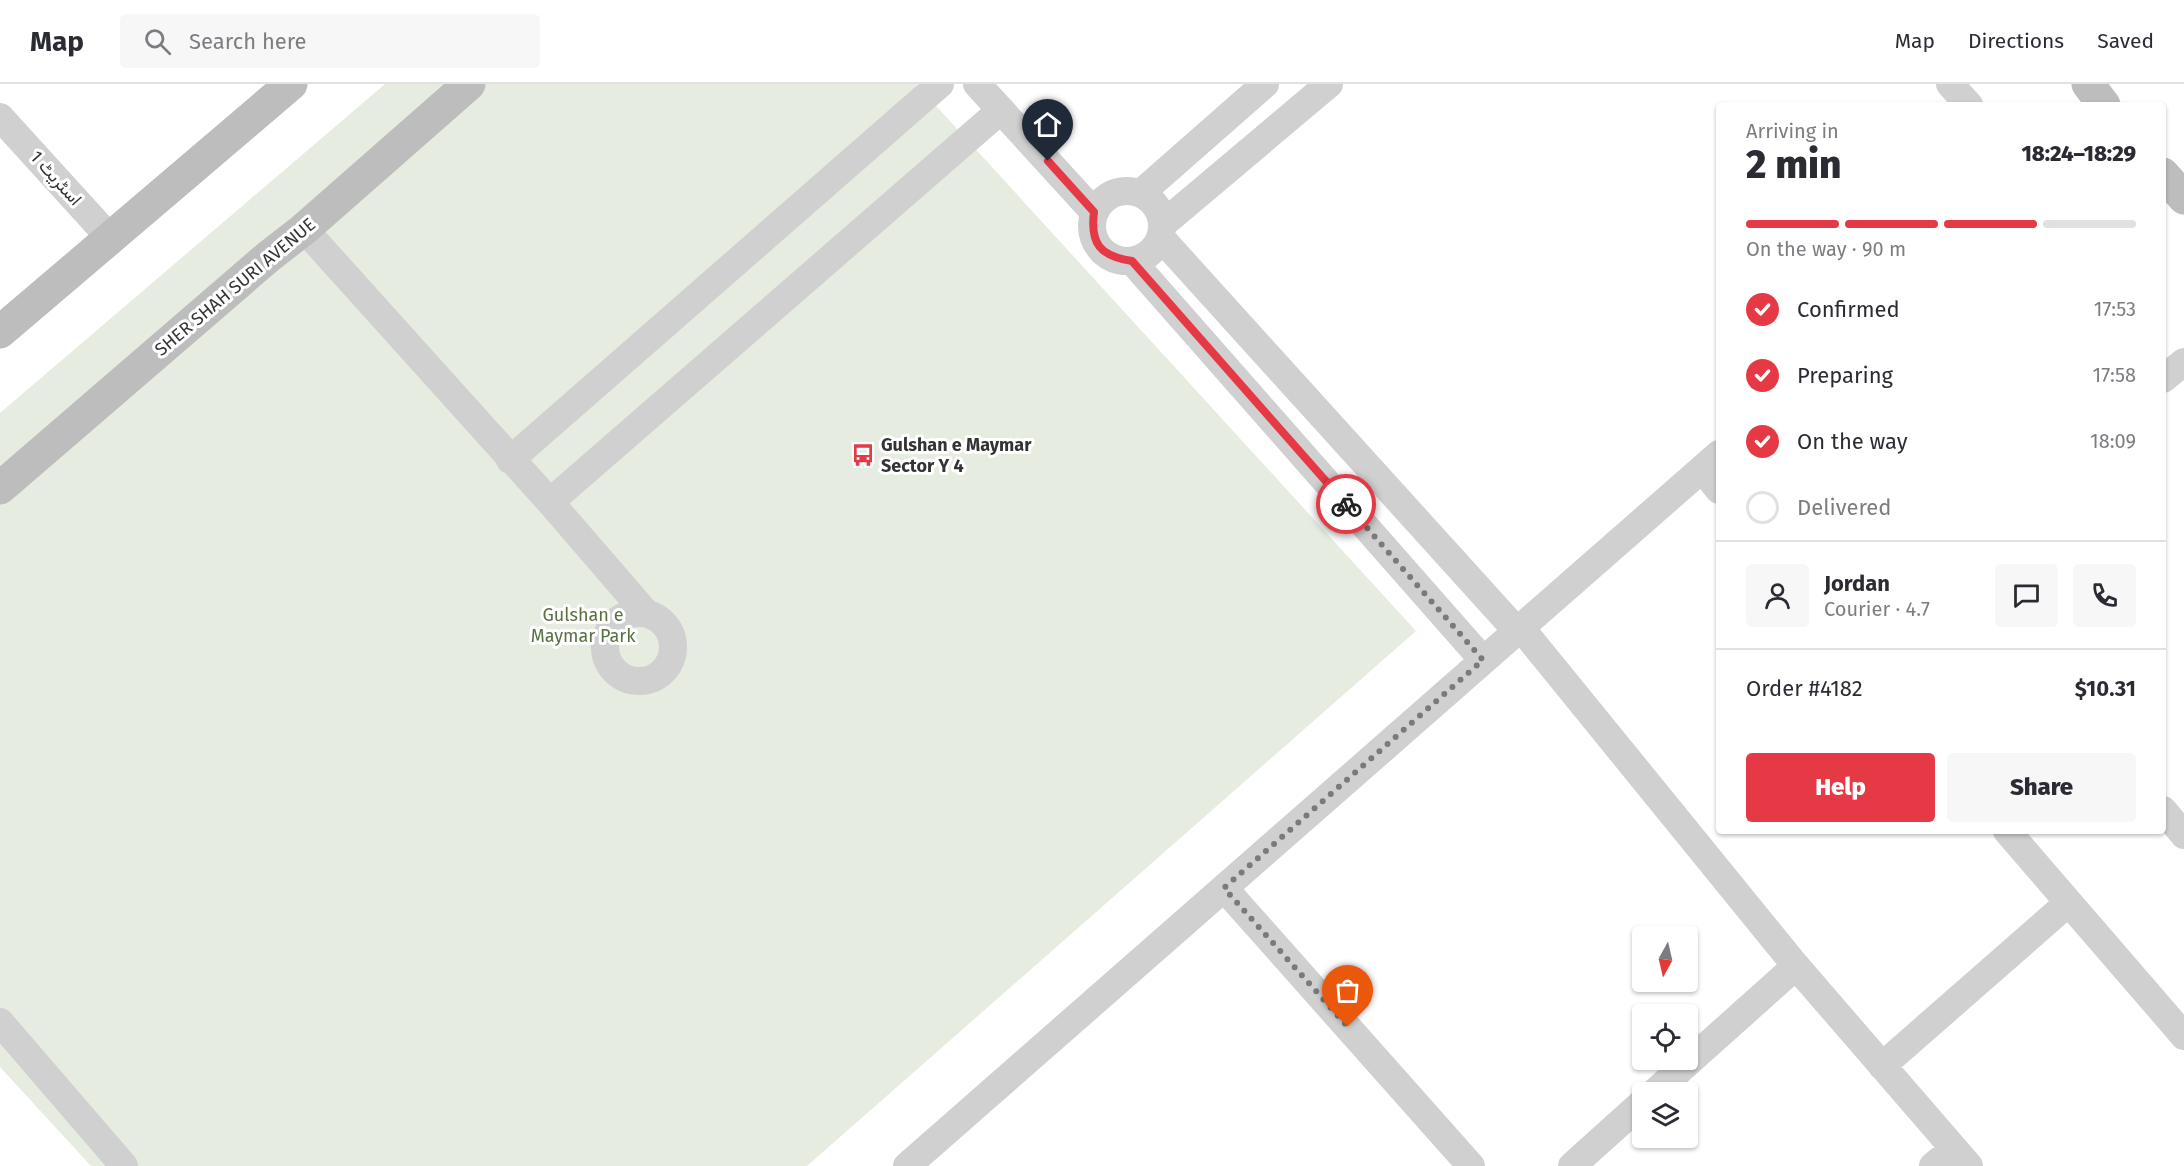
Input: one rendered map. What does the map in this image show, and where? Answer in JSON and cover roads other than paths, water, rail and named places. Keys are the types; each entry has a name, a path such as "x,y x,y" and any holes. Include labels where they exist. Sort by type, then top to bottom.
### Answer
{"street":[{"path":"0,333 291,84"},
{"name":"SHER SHAH SURI AVENUE","path":"0,488 470,84"},
{"path":"510,459 940,84"},
{"path":"976,84 1094,212"},
{"path":"1141,193 1265,84"},
{"path":"1329,84 1162,231 1154,249 1144,257 1132,261 1113,258 1099,247 1092,230 1094,212 1106,197 1123,191 1141,193 1157,205 1162,231 1519,629 1796,966 1882,1066 1952,1160"},
{"path":"1950,84 1966,102"},
{"path":"2088,84 2102,102"},
{"path":"550,502 1001,110"},
{"name":"اسٹریٹ 1","path":"0,117 111,239"},
{"path":"2166,177 2184,198"},
{"path":"304,229 550,502 645,612"},
{"path":"1132,261 1483,660"},
{"path":"907,1166 1483,660 1713,471"},
{"path":"2166,814 2184,835"},
{"path":"2010,834 2184,1036"},
{"path":"1224,888 1471,1166"},
{"path":"1882,1066 2067,903"},
{"path":"1665,1082 1796,966"},
{"path":"0,1022 124,1166"},
{"path":"1572,1166 1632,1112"}],"place":[{"name":"Gulshan e Maymar Sector Y 4","path":"863,455"}],"park label":[{"name":"Gulshan e Maymar Park","path":"583,625"}]}
